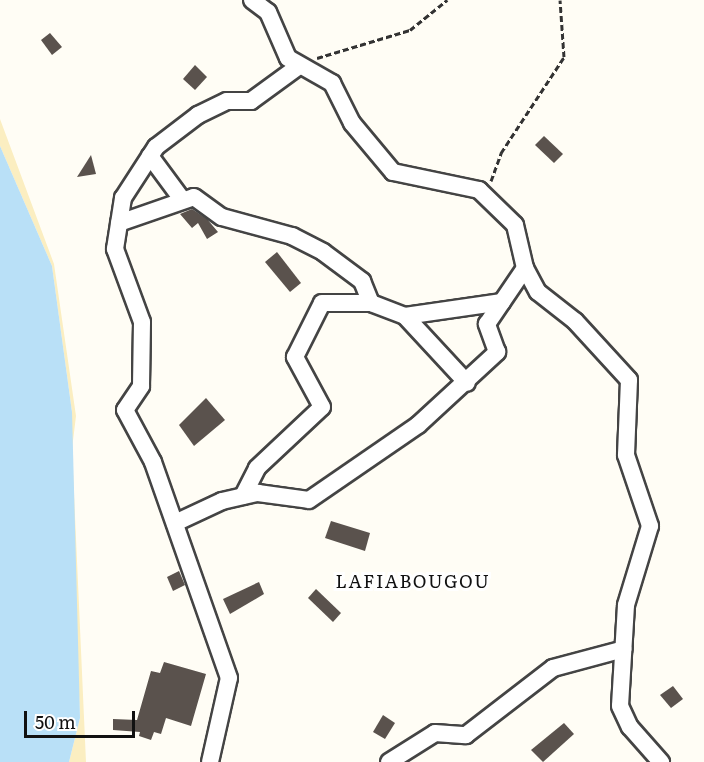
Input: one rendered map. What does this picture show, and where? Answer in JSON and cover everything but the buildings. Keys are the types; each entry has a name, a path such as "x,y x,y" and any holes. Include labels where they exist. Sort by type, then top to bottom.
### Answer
{"street":[{"path":"252,0 268,12 288,58 332,83 352,123 393,172 481,192 515,225 525,268 538,292 575,321 629,380 626,455 650,526 626,605 620,706 630,727 661,762"},
{"path":"210,762 229,678 153,462 124,410 141,386 142,322 115,249 123,198 150,156 198,115 227,101 251,101 299,66"},
{"path":"150,156 181,198"},
{"path":"119,223 162,212 181,198 194,197 222,217 292,236 323,252 362,281 370,303"},
{"path":"175,523 243,496 309,500 418,425 467,383 497,352 487,324 525,268"},
{"path":"405,316 502,302"},
{"path":"243,496 257,468 322,406 295,357 322,303 370,303 405,316 467,383"},
{"path":"389,762 435,733 466,735 553,668 624,649"}],"path":[{"path":"299,66 410,30 447,0"},
{"path":"481,192 564,57 560,0"}],"sand":[{"path":"0,119 54,264 76,416 72,449 86,762 69,762 80,718 71,512 72,412 52,266 0,146"}],"water":[{"path":"0,146 52,266 72,412 80,718 69,762 0,762"}],"district":[{"name":"LAFIABOUGOU","path":"413,581"}]}
